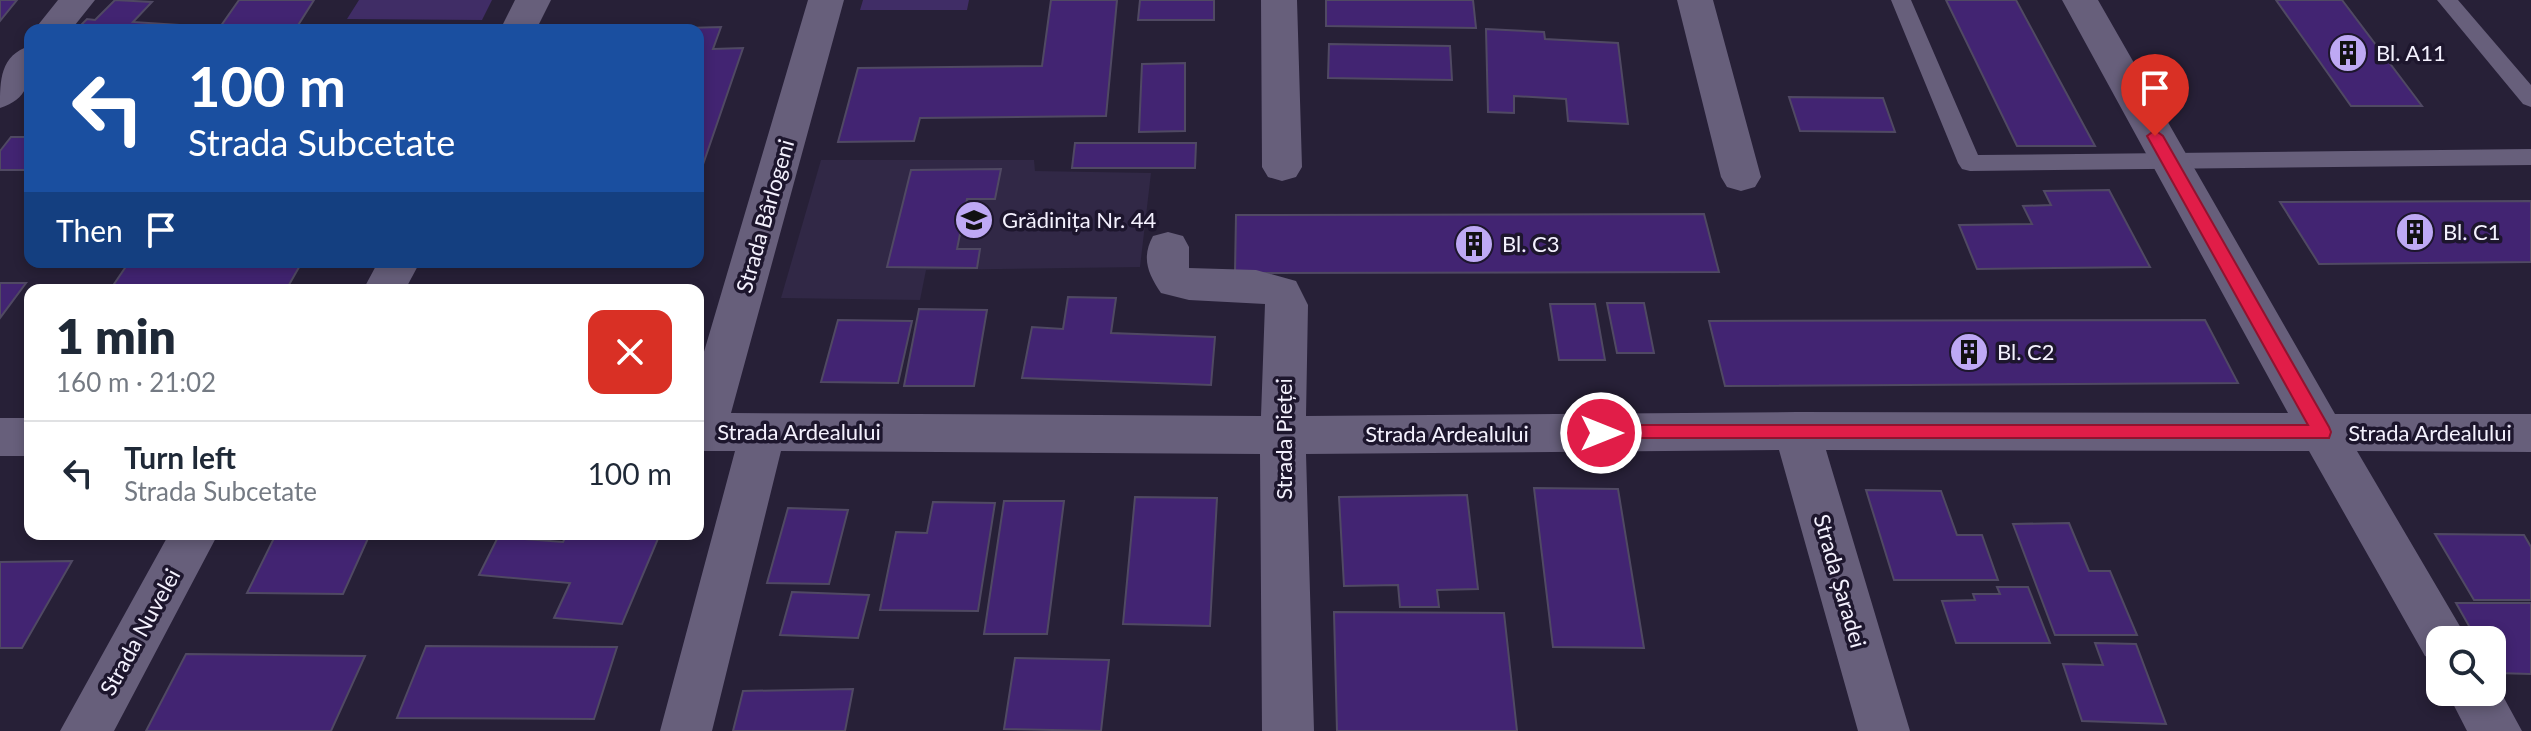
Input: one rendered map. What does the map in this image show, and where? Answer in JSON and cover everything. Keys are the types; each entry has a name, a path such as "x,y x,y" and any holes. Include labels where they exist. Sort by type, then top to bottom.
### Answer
{"street":[{"path":"57,24 77,0"},
{"path":"521,24 533,0"},
{"name":"Strada Bârlogeni","path":"704,418 826,0"},
{"path":"1279,0 1282,167"},
{"path":"1695,0 1741,177"},
{"path":"2080,0 2322,432 2435,626"},
{"path":"0,95 24,65"},
{"name":"Strada Pieței","path":"1168,247 1167,269 1176,282 1197,287 1266,286 1281,292 1287,305 1283,435 1288,731"},
{"name":"Strada Ardealului","path":"704,432 1283,435 1797,431 2531,433"},
{"name":"Strada Șaradei","path":"1797,431 1884,731"},
{"path":"686,731 763,432"},
{"path":"0,437 24,437"},
{"name":"Strada Nuvelei","path":"86,731 191,540"},
{"path":"2481,706 2496,731"}],"lane":[{"path":"1901,0 1970,163 2531,157"},
{"path":"2447,0 2531,99"}],"shaded area":[{"path":"359,0 492,0 482,20 347,19"},
{"path":"863,0 969,0 967,10 860,10"},
{"name":"Grădinița Nr. 44","path":"821,160 1034,160 1035,171 1151,173 1140,267 926,270 920,300 781,298"}],"building":[{"path":"0,0 17,0 0,21"},
{"path":"115,0 152,2 133,22 163,24 82,24 87,19 95,20"},
{"path":"239,0 314,0 299,24 222,24"},
{"path":"1051,0 1117,0 1106,116 920,118 914,141 838,142 858,68 1042,66"},
{"path":"1140,0 1214,0 1214,20 1138,20"},
{"path":"1326,0 1473,0 1476,28 1326,26"},
{"path":"1946,0 2016,0 2095,146 2017,146"},
{"name":"Bl. A11","path":"2276,0 2342,0 2422,106 2351,106"},
{"path":"704,27 721,27 713,49 743,48 704,162"},
{"path":"1486,29 1544,32 1545,39 1618,43 1628,124 1568,121 1566,99 1514,96 1514,113 1488,112"},
{"path":"1329,44 1450,46 1452,80 1328,78"},
{"path":"1185,63 1185,131 1139,132 1142,64"},
{"path":"1789,97 1883,98 1895,132 1800,131"},
{"path":"11,137 24,137 24,170 0,170 0,151"},
{"path":"1075,143 1196,143 1195,168 1072,168"},
{"path":"1001,169 995,199 967,199 957,249 980,249 977,268 887,267 911,170"},
{"path":"2109,190 2150,267 1977,269 1959,225 2032,224 2023,206 2051,205 2044,191"},
{"name":"Bl. C1","path":"2531,201 2531,262 2319,264 2280,202"},
{"name":"Bl. C3","path":"1704,214 1719,272 1235,273 1236,215"},
{"path":"125,268 299,268 289,284 114,284"},
{"path":"0,283 26,283 24,284 0,318"},
{"path":"1068,297 1116,298 1111,333 1215,337 1211,385 1022,378 1032,327 1063,329"},
{"path":"1607,303 1644,303 1654,353 1617,353"},
{"path":"1550,304 1595,304 1605,360 1559,360"},
{"path":"919,309 987,310 974,386 904,386"},
{"path":"838,320 912,321 898,383 821,382"},
{"name":"Bl. C2","path":"2205,320 2238,383 1725,386 1709,321"},
{"path":"1534,488 1618,489 1644,648 1553,647"},
{"path":"1866,490 1941,491 1957,535 1982,535 1998,580 1894,580"},
{"path":"1467,495 1478,589 1437,590 1439,607 1400,607 1398,585 1344,586 1339,497"},
{"path":"1135,497 1217,498 1210,626 1123,624"},
{"path":"1004,501 1064,501 1047,634 984,634"},
{"path":"933,502 995,503 978,611 880,610 896,532 927,533"},
{"path":"788,508 848,510 829,584 767,583"},
{"path":"2069,523 2089,571 2110,571 2137,635 2055,635 2013,524"},
{"path":"2435,534 2524,535 2531,547 2531,600 2474,600"},
{"path":"273,540 367,540 343,594 247,593"},
{"path":"496,540 657,540 622,624 554,618 570,583 479,575"},
{"path":"72,561 22,648 0,648 0,562"},
{"path":"1997,587 2028,587 2050,643 1956,643 1942,601 1975,600 1973,594 2000,594"},
{"path":"792,592 869,595 858,638 780,635"},
{"path":"2456,603 2531,603 2531,674 2506,673 2506,626 2469,626"},
{"path":"1334,612 1504,613 1517,731 1337,731"},
{"path":"2095,643 2136,644 2166,724 2082,721 2063,664 2103,665"},
{"path":"426,646 617,647 594,719 397,718"},
{"path":"186,654 365,656 331,731 146,731"},
{"path":"1015,658 1109,660 1101,731 1004,729"},
{"path":"853,689 845,731 733,731 743,691"}],"place":[{"name":"Bl. A11","path":"2348,53"},
{"name":"Grădinița Nr. 44","path":"974,220"},
{"name":"Bl. C1","path":"2415,232"},
{"name":"Bl. C3","path":"1474,244"},
{"name":"Bl. C2","path":"1969,352"}],"route":[{"path":"1601,433 2322,432 2155,136"}]}
